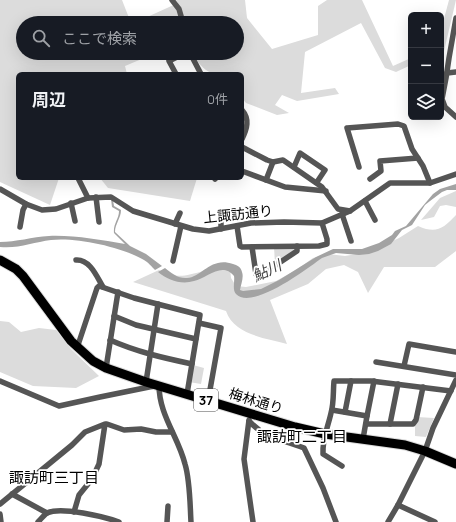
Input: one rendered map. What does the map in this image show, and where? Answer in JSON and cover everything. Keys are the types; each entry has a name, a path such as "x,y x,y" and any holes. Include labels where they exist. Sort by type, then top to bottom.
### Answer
{"main road":[{"name":"梅林通り","path":"0,260 16,269 23,276 77,348 93,361 106,368 208,401 249,417 325,434 399,443 425,451 456,464"}],"street":[{"path":"172,0 179,9 181,16"},
{"path":"456,18 442,92 443,103 456,117"},
{"path":"171,60 169,61 175,72"},
{"path":"194,60 200,72"},
{"path":"447,72 456,72"},
{"path":"244,112 246,114 247,126 244,134"},
{"path":"359,167 347,128 398,124 404,126 412,149 423,166 430,183"},
{"path":"244,148 267,160 273,162 282,160 294,167 317,182 326,191 338,209 350,211"},
{"path":"294,167 300,153 325,170 317,182"},
{"path":"370,179 381,171 380,161 418,158"},
{"path":"266,180 273,162"},
{"path":"244,172 285,187 326,191"},
{"name":"上諏訪通り","path":"0,189 26,204 42,210 60,208 88,198 111,197 133,211 200,231 222,229 251,223 322,223 350,211 390,184 430,183 456,174"},
{"path":"79,180 88,198"},
{"path":"96,197 99,222"},
{"path":"365,201 375,220"},
{"path":"71,203 75,221"},
{"path":"20,228 22,210 26,204"},
{"path":"175,224 180,213"},
{"path":"342,214 351,240"},
{"path":"221,218 222,229"},
{"path":"237,226 240,246 319,246 327,244 322,223"},
{"path":"173,261 181,226"},
{"path":"252,247 256,274 297,252 297,246"},
{"path":"76,260 84,261 88,264 103,287"},
{"path":"77,348 97,288 99,286 134,298 200,315 187,394"},
{"path":"106,368 118,292"},
{"path":"146,382 158,304"},
{"path":"114,316 136,325 196,339"},
{"path":"199,323 221,328 208,401"},
{"path":"110,340 150,355 192,364"},
{"path":"404,366 409,344 456,352"},
{"path":"376,362 456,375"},
{"path":"388,522 425,451 433,428 456,380"},
{"path":"0,381 60,406 159,385 159,398 162,409 185,463 191,522"},
{"path":"342,466 323,454 325,434 332,410 334,381 374,381 451,391"},
{"path":"345,412 352,381"},
{"path":"363,439 374,381"},
{"path":"390,424 398,384"},
{"path":"366,424 413,424 416,420 424,387"},
{"path":"332,410 367,416"},
{"path":"249,417 244,459 253,522"},
{"path":"249,417 259,432 277,440 293,443 304,448 323,488 336,522"},
{"path":"0,504 72,445 85,432 105,424 99,464 92,478 79,496 74,512"},
{"path":"107,424 124,430 141,429 156,432 172,432"},
{"path":"12,494 47,513"},
{"path":"398,505 435,522"},
{"path":"167,522 168,506"},
{"path":"38,522 47,513 60,510 120,522"},
{"path":"0,514 1,522"}],"shaded area":[{"path":"0,0 122,0 128,16 16,16 16,60 139,60 125,66 126,72 16,72 16,180 58,180 50,205 0,182"},
{"path":"176,0 245,0 247,18 272,49 318,35 318,6 327,0 362,0 393,66 408,59 408,66 396,72 385,68 361,23 305,52 301,93 335,88 339,94 297,101 282,95 275,105 289,113 277,115 246,103 244,100 244,72 210,72 203,67 197,60 244,60 244,16 149,16 178,3"},
{"path":"449,0 456,0 444,51 444,48 444,19"},
{"path":"102,180 196,180 190,201 108,188"},
{"path":"456,184 456,190 447,190 442,192 425,205 412,225 402,230 391,244 369,254 359,255 336,253 322,258 280,286 267,293 254,297 244,298 236,294 234,288 234,276 225,270 219,270 189,282 180,282 170,279 158,272 165,268 178,277 187,278 192,277 213,265 225,262 239,266 241,269 243,276 240,290 261,289 279,280 316,257 333,249 362,249 379,243 392,235 395,231 406,226 433,194 440,189"},
{"path":"456,191 456,207 446,205 440,206 434,217 421,220 440,198"},
{"path":"111,199 113,200 114,206 121,210 115,232 130,246 146,254 162,266 155,270 148,263 135,255 99,244 73,240 61,239 20,246 0,247 0,242 49,236 97,239 125,244 114,233 114,227 119,211 112,207"},
{"path":"456,215 456,251 435,267 384,267 368,293 358,272 344,265 326,269 308,284 270,300 287,344 261,337 243,330 230,319 226,311 133,282 159,270 172,275 182,276 230,268 231,278 236,286 246,287 276,281 296,270 313,258 328,254 345,256 369,252 399,238 418,226 430,230 439,229 447,224"},
{"path":"274,246 297,246 297,251 275,265"},
{"path":"0,321 9,322 21,332 39,328 56,330 71,349 99,376 76,388 33,386 0,372"},
{"path":"193,365 204,368 201,384 189,382"},
{"path":"417,417 434,418 426,437 415,436"}],"district":[{"name":"諏訪町二丁目","path":"302,437"},
{"name":"諏訪町三丁目","path":"54,478"}],"water label":[{"name":"鮎川","path":"267,271"}]}
